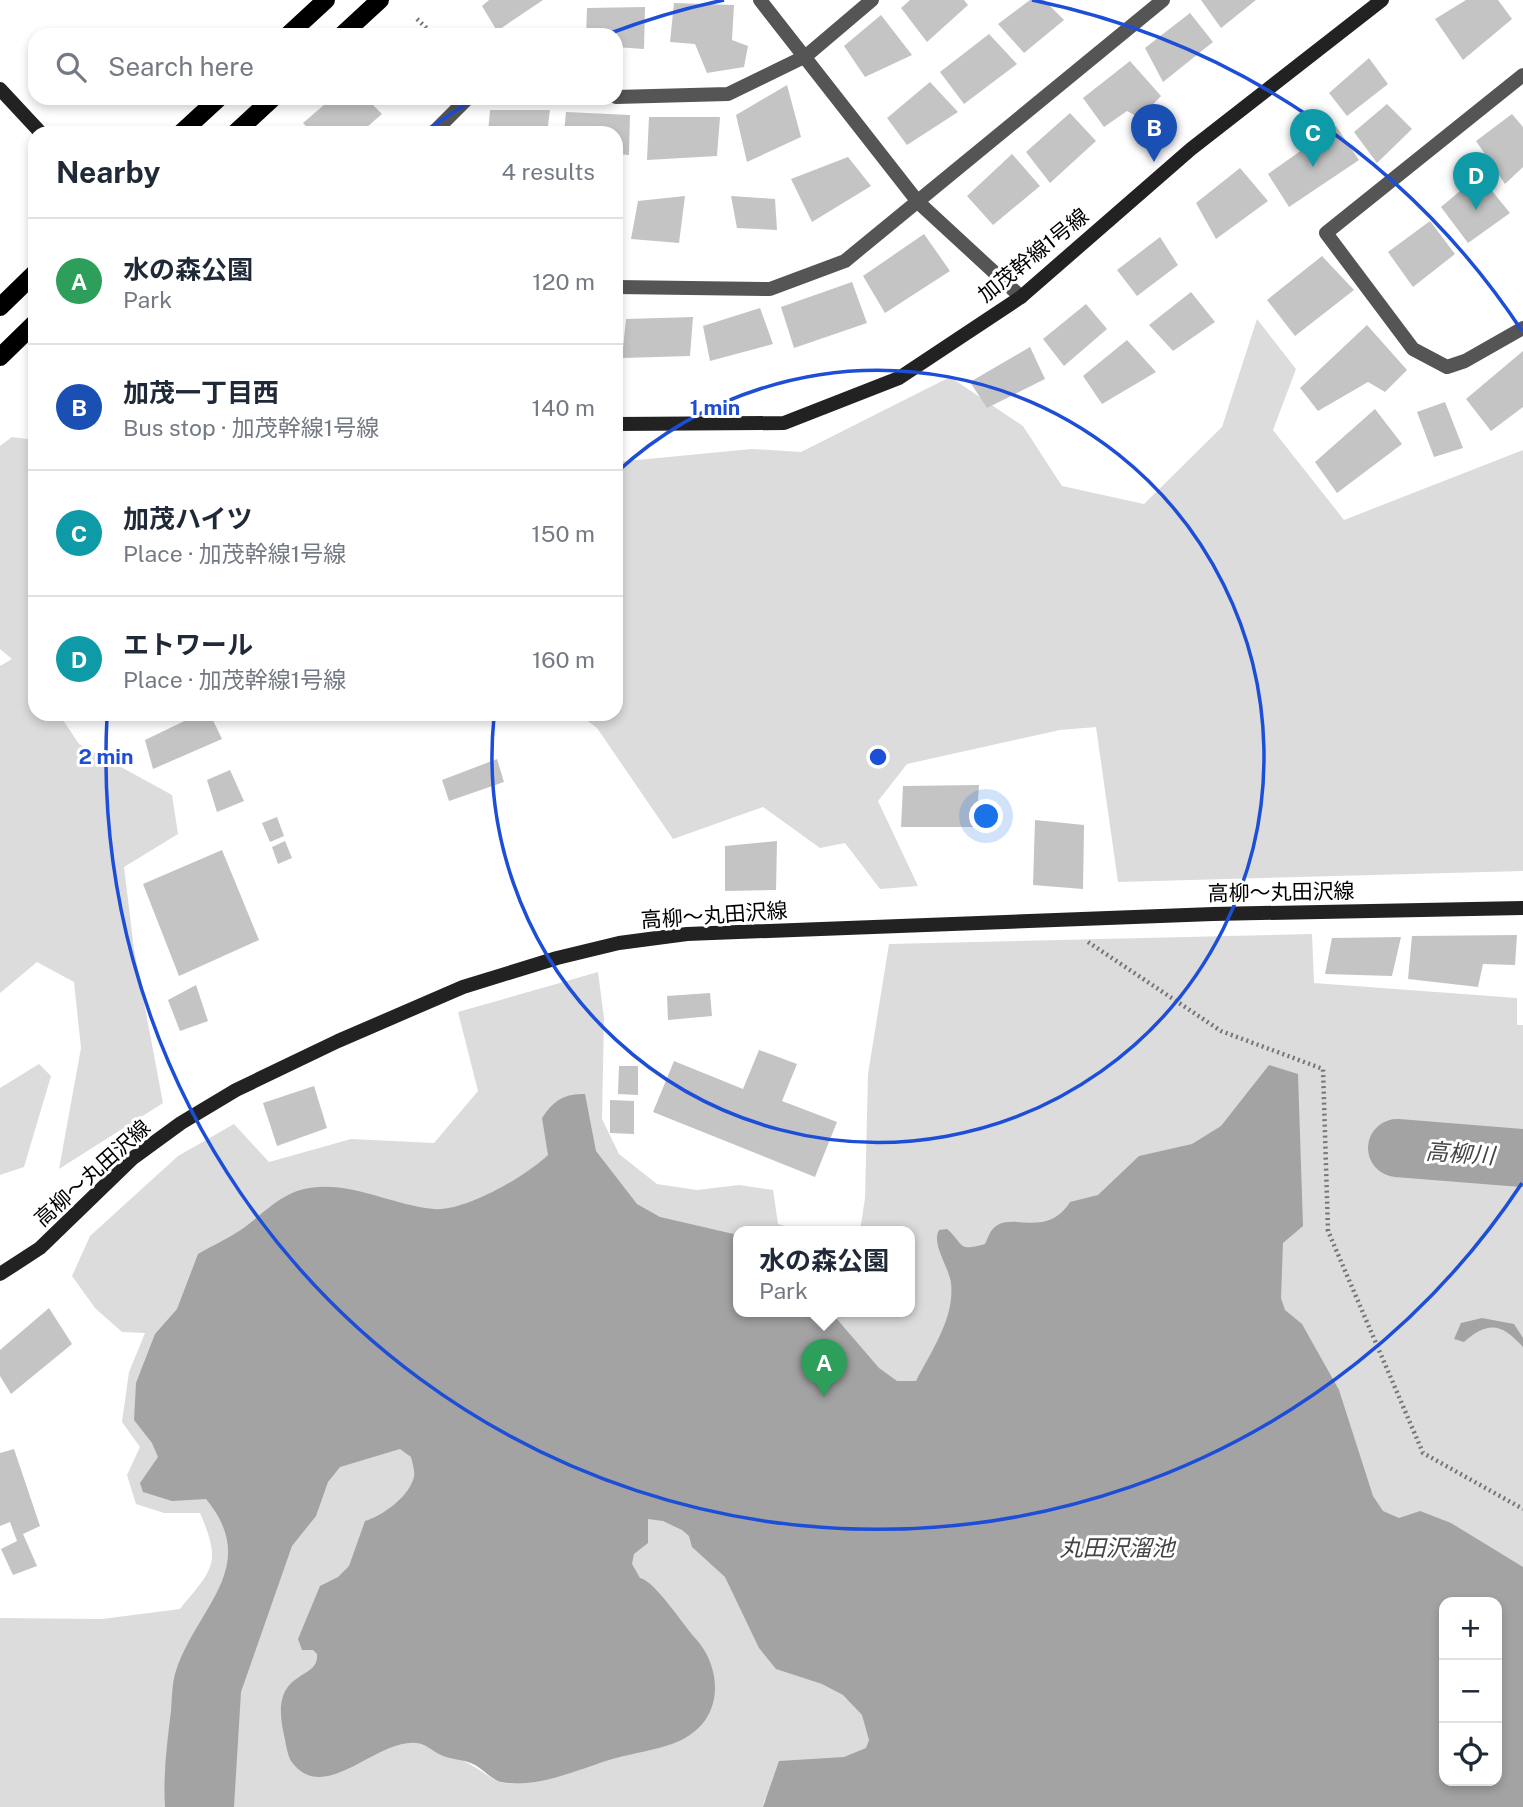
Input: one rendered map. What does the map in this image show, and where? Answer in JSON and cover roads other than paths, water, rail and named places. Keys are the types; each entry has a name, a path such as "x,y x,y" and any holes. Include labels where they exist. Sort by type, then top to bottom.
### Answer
{"main road":[{"path":"296,28 326,0"},
{"path":"350,28 380,0"},
{"path":"189,126 211,105"},
{"path":"243,126 265,105"},
{"path":"0,307 28,280"},
{"path":"0,357 28,330"}],"street":[{"path":"760,0 918,202 1021,298"},
{"path":"623,97 728,94 806,56 872,0"},
{"path":"623,287 771,289 845,261 1163,0"},
{"name":"加茂幹線1号線","path":"623,424 784,423 899,378 1021,298 1191,149 1382,0"},
{"path":"1523,75 1326,233 1413,349 1447,367 1465,361 1523,328"},
{"path":"0,89 34,126"},
{"path":"440,126 461,105"},
{"name":"高柳～丸田沢線","path":"0,1274 40,1248 132,1158 181,1123 236,1090 338,1041 463,987 569,955 619,943 687,934 1056,920 1523,908"}],"water":[{"name":"丸田沢溜池","path":"1269,1065 1298,1074 1303,1226 1283,1243 1281,1298 1285,1310 1302,1324 1339,1390 1373,1496 1383,1511 1399,1518 1420,1511 1451,1523 1523,1567 1523,1807 763,1807 779,1761 844,1757 866,1748 869,1740 862,1715 843,1695 822,1684 776,1669 759,1648 725,1577 692,1547 689,1536 682,1530 663,1521 648,1519 648,1543 634,1554 632,1564 640,1578 661,1595 705,1651 711,1664 715,1692 707,1718 698,1729 669,1745 528,1783 498,1781 475,1765 443,1756 416,1743 384,1751 334,1774 319,1777 304,1773 291,1761 281,1713 283,1697 288,1687 316,1663 317,1654 313,1650 302,1650 298,1639 320,1586 338,1577 349,1566 365,1521 393,1505 410,1487 414,1475 411,1457 400,1449 340,1467 328,1482 316,1516 292,1546 241,1692 234,1807 165,1807 166,1759 175,1674 184,1651 219,1588 226,1568 228,1546 222,1524 206,1499 172,1501 143,1492 140,1483 158,1457 152,1443 134,1420 136,1383 155,1334 177,1309 198,1254 239,1231 283,1198 314,1187 349,1189 434,1209 462,1205 478,1199 525,1173 548,1155 542,1118 560,1099 585,1094 596,1151 637,1204 660,1217 733,1234 733,1317 835,1317 879,1368 897,1381 916,1381 946,1322 951,1296 950,1277 937,1242 939,1230 947,1229 965,1247 985,1244 996,1226 1051,1219 1061,1213 1070,1202 1098,1195 1139,1156 1192,1144 1221,1126"},
{"path":"1482,1318 1514,1324 1523,1338 1523,1347 1508,1333 1495,1328 1481,1330 1464,1342 1454,1339 1461,1323"}],"waterway":[{"name":"高柳川","path":"1397,1148 1523,1158"}],"place":[{"name":"加茂一丁目西","path":"1154,162"},
{"name":"加茂ハイツ","path":"1313,167"},
{"name":"エトワール","path":"1476,210"},
{"name":"水の森公園","path":"824,1397"}]}
